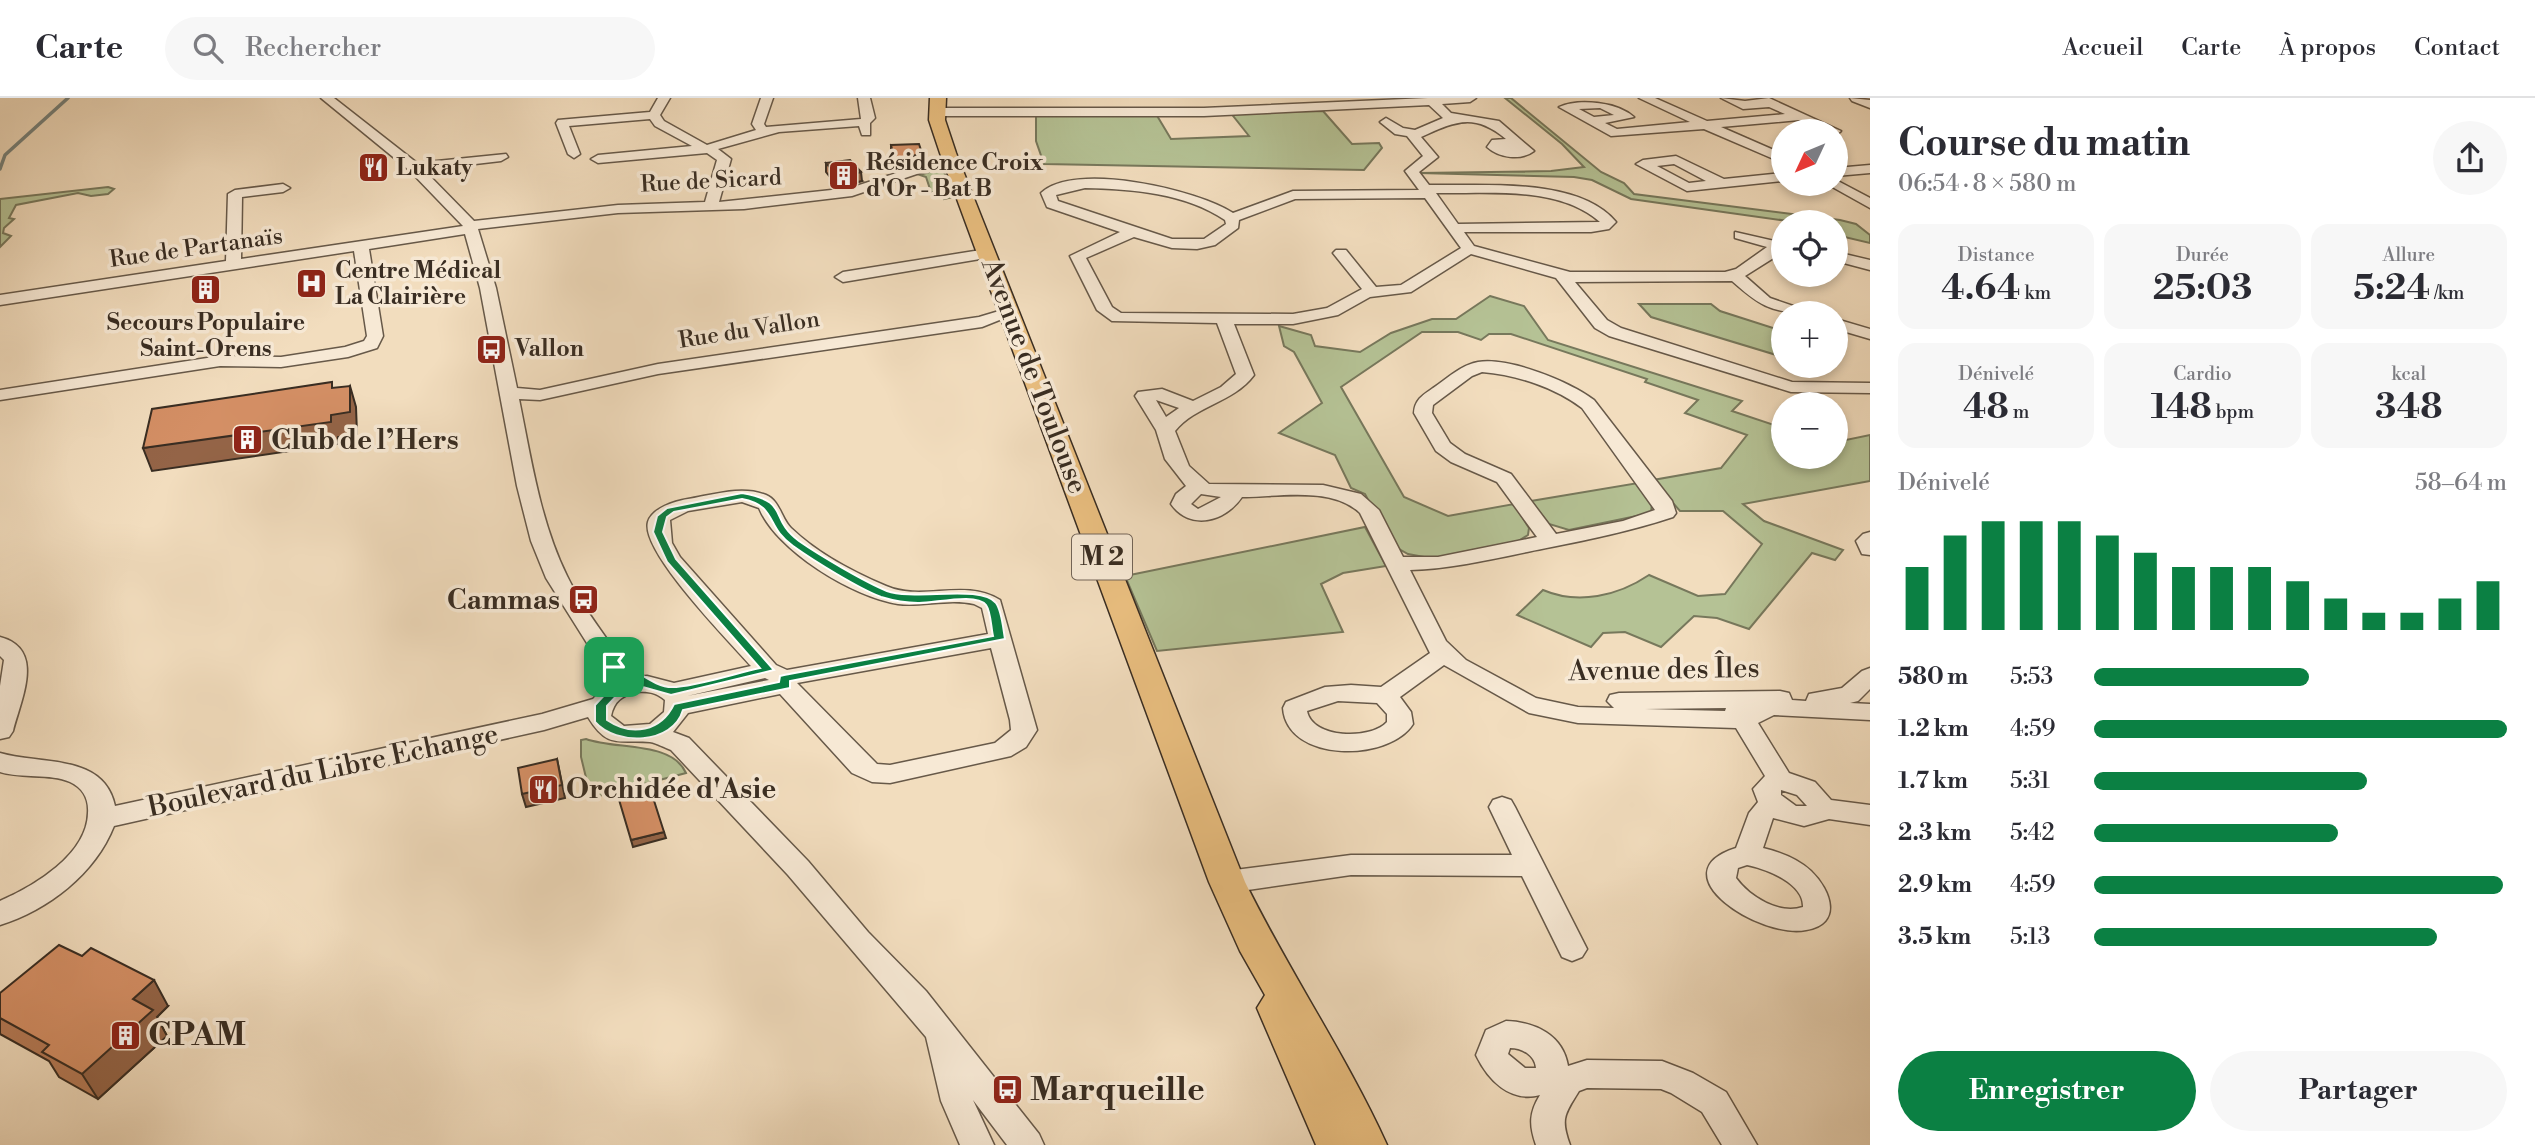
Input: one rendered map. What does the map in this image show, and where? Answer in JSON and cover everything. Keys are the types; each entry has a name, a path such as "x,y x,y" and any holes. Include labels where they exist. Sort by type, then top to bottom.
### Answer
{"main road":[{"name":"Avenue de Toulouse","path":"937,105 951,160 1227,882 1259,951 1281,982 1318,1048 1365,1145"},
{"name":"Avenue de Toulouse","path":"1259,951 1268,988 1338,1145"}],"street":[{"path":"327,98 414,167 465,217 488,288 527,486 550,562 624,734 779,678 999,639"},
{"path":"654,115 664,98"},
{"path":"762,130 758,124 767,98"},
{"path":"654,115 562,123 574,153 568,159 574,162 706,148 762,130 865,127 869,118 864,98"},
{"path":"1003,98 1003,112"},
{"path":"1176,98 1182,111"},
{"path":"937,105 1003,112 1182,111 1293,103 1470,98"},
{"path":"1645,98 1771,153"},
{"path":"1727,98 1743,105 1764,100 1806,119"},
{"path":"1856,98 1870,104"},
{"path":"1427,101 1452,116 1495,124 1513,139 1513,143"},
{"path":"1591,121 1628,117 1602,104 1565,107 1591,121 1615,133 1800,116"},
{"path":"654,115 659,123 724,159 711,207"},
{"path":"1387,122 1399,131 1415,134 1449,121 1452,116"},
{"path":"1608,119 1632,132"},
{"path":"1415,134 1413,138 1431,157 1412,170 1469,249 1562,276 1736,276 1745,272 1771,250"},
{"path":"414,167 501,157"},
{"name":"Rue de Sicard","path":"472,233 618,209 711,207 852,192 951,160"},
{"path":"1848,171 1870,169"},
{"path":"1721,183 1771,178"},
{"path":"1068,186 1146,186 1215,207 1232,218 1233,225 1227,230 1190,247 1170,245 1052,204 1048,193 1068,186"},
{"path":"233,267 230,194 283,188"},
{"path":"1232,218 1293,195 1428,192 1556,194 1603,216 1609,222 1604,226 1591,228 1454,228"},
{"path":"1848,192 1870,204"},
{"path":"1133,232 1075,250 1102,305 1090,312 1096,324 1105,326 1118,318 1307,318 1332,312 1372,292 1405,289 1469,249"},
{"name":"Rue de Partanaïs","path":"0,300 361,246 472,233"},
{"path":"1740,235 1771,244"},
{"path":"0,395 220,361 281,362 358,350 371,344 374,336 361,246"},
{"path":"1341,253 1372,292"},
{"path":"843,277 987,254"},
{"path":"1848,260 1870,265"},
{"path":"1562,276 1601,324 1615,332 1791,387 1870,388"},
{"path":"1736,276 1771,303"},
{"path":"1848,324 1870,312"},
{"path":"1165,430 1177,418 1237,383 1245,375 1224,320"},
{"name":"Rue du Vallon","path":"968,325 1014,325"},
{"name":"Rue du Vallon","path":"511,401 658,369 968,325 1014,325"},
{"path":"1848,327 1870,334"},
{"path":"1395,564 1438,563 1552,541 1659,518 1666,513 1665,505 1583,398 1508,369 1472,369 1424,403 1423,413 1449,454 1504,478 1538,527 1552,541"},
{"path":"1194,408 1162,394 1144,396 1165,430 1186,478 1198,487 1183,498 1181,504 1189,514 1213,512 1236,491"},
{"name":"Avenue des Îles","path":"1198,487 1236,491 1323,491 1351,496 1369,510 1436,645 1451,659 1529,705 1561,714 1744,720 1770,707 1870,712"},
{"path":"742,496 763,500 770,506 779,529 796,544 884,594 919,600 947,596 985,599 992,605 999,639 1024,730 1017,741 1002,750 903,772 872,773 861,767 671,560 658,532 662,516 671,510 742,496"},
{"path":"1870,538 1867,541 1870,549"},
{"path":"0,644 16,658 18,668 0,731"},
{"path":"1385,696 1451,659"},
{"name":"Avenue des Îles","path":"1451,659 1514,691 1545,701 1704,701 1728,698 1829,700 1849,695 1870,676"},
{"path":"609,696 643,683 670,719 858,940 915,1000 1027,1145"},
{"name":"Boulevard du Libre Echange","path":"102,819 544,722 609,696"},
{"path":"1728,698 1744,720 1790,814 1807,817 1819,812 1821,808 1870,815"},
{"path":"0,762 15,768 56,770 81,777 96,789 100,798 102,819 94,840 76,864 48,887 0,914"},
{"path":"1747,855 1762,813 1778,793"},
{"path":"1502,807 1572,949"},
{"path":"1227,882 1351,865 1531,866"},
{"path":"940,1035 957,1101 977,1145"},
{"path":"1553,1145 1546,1129 1549,1083 1587,1074 1662,1076 1682,1083 1714,1102 1740,1145"}],"green space":[{"path":"1505,98 1511,98 1601,172 1624,183 1634,194 1771,211 1771,219 1631,199 1592,180 1574,177 1419,173 1551,171 1584,167 1562,144"},
{"path":"1323,111 1352,144 1379,143 1382,148 1364,170 1044,164 1036,141 1036,115 1156,114 1171,139 1249,136 1230,112"},
{"path":"943,169 953,197 944,199 941,192 931,192 926,177 920,175"},
{"path":"108,187 114,189 108,194 91,196 78,193 16,205 9,218 14,219 4,228 3,233 11,236 0,247 0,199"},
{"path":"1848,222 1856,224 1870,235 1870,243 1848,238"},
{"path":"1490,296 1524,306 1548,340 1742,401 1732,411 1771,424 1771,469 1848,469 1848,440 1870,435 1870,481 1743,504 1764,521 1843,550 1835,560 1812,553 1749,629 1717,618 1694,616 1661,647 1625,632 1603,633 1591,647 1517,615 1543,590 1570,597 1598,596 1624,588 1649,575 1698,596 1725,594 1762,544 1723,511 1680,511 1653,480 1721,468 1747,435 1685,413 1698,400 1645,382 1647,379 1511,334 1489,334 1481,340 1458,332 1422,332 1341,387 1404,497 1448,516 1514,504 1529,528 1528,535 1515,543 1435,559 1408,554 1392,545 1365,494 1351,488 1335,455 1279,433 1322,403 1294,352 1284,346 1279,326 1311,335 1315,346 1360,352 1391,333 1432,319 1456,319"},
{"path":"1639,304 1711,304 1720,311 1771,327 1771,353 1651,317"},
{"path":"1638,483 1652,503 1651,513 1569,530 1549,524 1531,501"},
{"path":"1365,527 1386,566 1343,573 1321,584 1343,632 1157,651 1125,576"},
{"path":"581,740 656,751 679,763 686,773 591,798 581,757"}],"building":[{"path":"919,144 922,153 895,162 891,145"},
{"path":"850,160 861,172 838,177 826,163"},
{"path":"332,382 332,388 350,386 350,412 331,415 331,422 143,448 152,409"},
{"path":"557,759 562,785 522,794 518,768"},
{"path":"649,785 664,832 631,840 617,793"},
{"path":"59,945 82,956 91,948 154,980 133,999 153,1010 82,1074 42,1052 49,1045 0,1018 0,993"}],"waterway":[{"path":"0,169 5,155 68,98"}],"place":[{"name":"Lukaty","path":"373,168"},
{"name":"Résidence Croix d'Or - Bat B","path":"843,176"},
{"name":"Centre Médical La Clairière","path":"312,284"},
{"name":"Secours Populaire Saint-Orens","path":"206,289"},
{"name":"Vallon","path":"492,349"},
{"name":"Club de l’Hers","path":"248,440"},
{"name":"Cammas","path":"583,600"},
{"name":"Orchidée d'Asie","path":"543,789"},
{"name":"CPAM","path":"125,1035"},
{"name":"Marqueille","path":"1007,1090"}],"route":[{"path":"742,496 763,500 770,506 779,529 796,544 884,594 919,600 947,596 985,599 992,605 999,639 784,678 785,685 678,707 676,715 665,726 639,735 618,733 601,722 601,705 606,697 616,690 613,681 614,667 643,683 655,684 671,691 768,670 671,560 658,532 658,523 662,516 671,510 742,496"}]}
